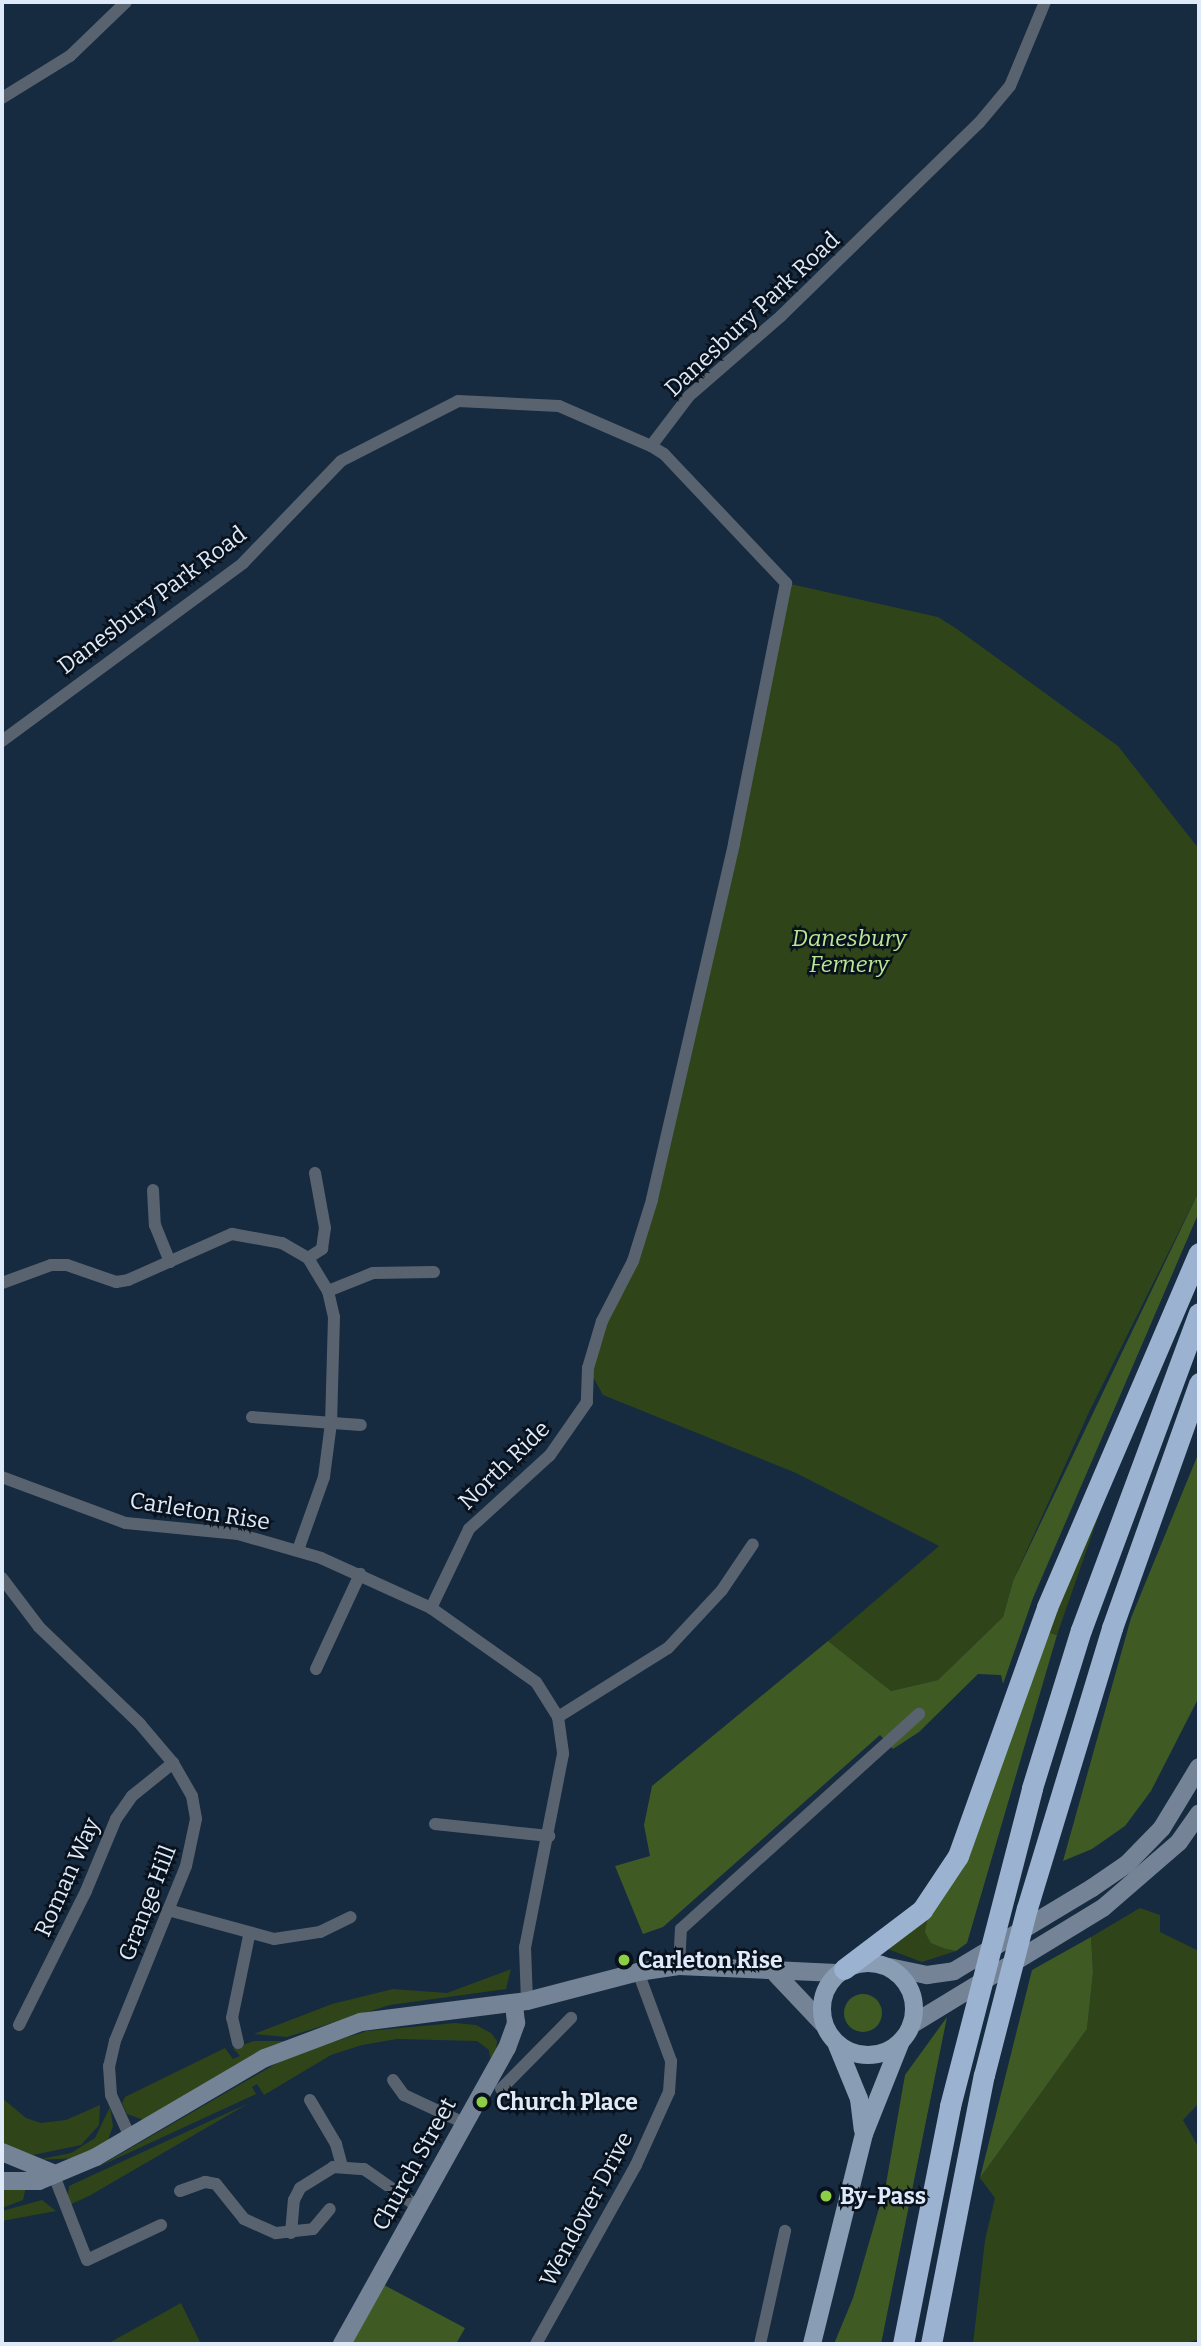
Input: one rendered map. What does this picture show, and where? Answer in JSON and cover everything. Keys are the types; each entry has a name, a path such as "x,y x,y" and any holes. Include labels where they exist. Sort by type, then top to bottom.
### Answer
{"highway":[{"path":"841,1971 922,1910 958,1856 1047,1607 1199,1253"},
{"path":"902,2344 975,2002 994,1927 1081,1630 1199,1314"},
{"path":"931,2344 948,2246 1006,1984 1027,1908 1112,1628 1199,1383"}],"main road":[{"path":"2,2181 39,2181 131,2139 265,2058 325,2033 375,2020 520,2002 638,1972 679,1966 721,1966 776,1974 841,1971 862,1962 927,1975 954,1971 1084,1894 1127,1864 1162,1828 1199,1767"},
{"path":"911,2025 1104,1907 1179,1842 1199,1813"},
{"path":"812,2344 864,2134 901,2040 911,2025 914,2011 908,1985 889,1967"},
{"path":"825,2026 825,1992 841,1971"},
{"path":"776,1974 825,2026 837,2045 859,2099 864,2134"},
{"name":"Church Street","path":"342,2344 499,2061 514,2031 520,2002"},
{"path":"837,2045 866,2056 879,2054 901,2040"},
{"path":"2,2152 53,2173"}],"street":[{"path":"2,98 70,56 126,2"},
{"name":"Danesbury Park Road","path":"2,741 243,563 341,461 458,401 559,406 651,446 689,396 781,316 979,123 1010,86 1045,2"},
{"name":"North Ride","path":"431,1608 469,1529 550,1455 581,1415 591,1392 588,1368 602,1321 633,1261 652,1200 737,831 786,583 664,454 651,446"},
{"path":"308,1258 322,1249 325,1228 315,1173"},
{"path":"153,1190 155,1225 170,1262"},
{"path":"2,1283 51,1265 67,1265 116,1282 170,1262 232,1234 282,1243 308,1258 328,1291 334,1317 331,1423 324,1477 298,1550"},
{"path":"328,1291 373,1273 434,1272"},
{"path":"252,1417 361,1425"},
{"name":"Carleton Rise","path":"2,1477 126,1523 238,1534 298,1550 360,1574 431,1608 518,1665 550,1699 558,1717 563,1754 523,1958 520,2002"},
{"path":"558,1717 668,1648 722,1590 753,1544"},
{"path":"316,1669 360,1574"},
{"name":"Grange Hill","path":"2,1578 39,1627 107,1689 173,1763 192,1796 196,1819 186,1866 109,2066 111,2095 131,2139"},
{"path":"679,1966 681,1929 919,1714"},
{"name":"Roman Way","path":"19,2025 86,1891 116,1819 132,1796 173,1763"},
{"path":"435,1824 549,1836"},
{"path":"168,1910 250,1936 295,1938 338,1926 351,1917"},
{"path":"238,2043 232,2018 250,1936"},
{"name":"Wendover Drive","path":"536,2344 636,2165 669,2092 671,2061 638,1972"},
{"path":"501,2089 571,2018"},
{"path":"499,2061 517,2074"},
{"path":"393,2080 404,2095 464,2123"},
{"path":"310,2100 335,2144 342,2166"},
{"path":"291,2233 294,2200 300,2188 319,2172 342,2166 373,2174 418,2207"},
{"path":"53,2173 87,2260 161,2225"},
{"path":"180,2191 205,2182 216,2184 236,2212 254,2226 291,2233 319,2227 330,2209"},
{"path":"760,2344 785,2231"}],"green space":[{"name":"Danesbury Fernery","path":"786,583 938,617 957,629 1118,746 1199,849 1199,1191 1089,1412 1013,1581 1003,1617 938,1680 891,1691 828,1641 939,1546 796,1473 603,1395 588,1368 652,1200"},
{"path":"1199,1191 1199,1212 1033,1598 1003,1684 1001,1675 978,1674 919,1732 893,1749 880,1735 663,1927 643,1934 615,1866 650,1856 644,1825 652,1786 828,1641 891,1691 938,1680 1003,1617 1013,1581"},
{"path":"1199,1452 1199,1697 1151,1791 1125,1826 1092,1849 1063,1861 1131,1618"},
{"path":"1120,1454 1057,1635 1046,1632"},
{"path":"1046,1632 1057,1635 967,1943 956,1951 946,1949 931,1943 925,1932 928,1917 962,1870"},
{"path":"1140,1908 1160,1915 1160,1932 1199,1951 1199,2103 1183,2120 1199,2148 1199,2339 1184,2344 973,2344 985,2240 995,2198 980,2178 1087,2029 1093,1972 1091,1937"},
{"path":"925,1914 946,1949 956,1951 922,1962 885,1948"},
{"path":"1091,1937 1093,1972 1087,2029 980,2178 1032,1970"},
{"path":"511,1969 506,1989 390,2005 287,2037 254,2034 332,2004 393,1989 447,1993"},
{"path":"863,1994 877,1999 882,2013 877,2027 863,2032 849,2027 844,2013 849,1999"},
{"path":"947,2017 881,2344 834,2344 853,2298 886,2184 905,2075"},
{"path":"455,2023 476,2025 491,2033 497,2041 496,2052 490,2058 489,2050 477,2041 397,2039 362,2045 331,2055 264,2095 257,2084 252,2087 256,2094 98,2167 291,2055 367,2031"},
{"path":"254,2041 287,2041 144,2120 127,2114 122,2103 125,2097 225,2048 233,2059 240,2056 233,2048"},
{"path":"2,2098 26,2118 41,2123 66,2120 100,2105 99,2125 81,2145 33,2155 2,2145"},
{"path":"249,2103 89,2196 67,2206 69,2186"},
{"path":"110,2107 113,2126 107,2143 79,2158 36,2160 71,2153 95,2138"},
{"path":"2,2187 26,2187 23,2200 2,2208"},
{"path":"42,2200 56,2211 2,2221 2,2211"},
{"path":"384,2285 465,2328 456,2344 352,2344"},
{"path":"181,2303 200,2342 197,2344 107,2344"}],"place":[{"name":"Carleton Rise","path":"624,1960"},
{"name":"Church Place","path":"482,2102"},
{"name":"By-Pass","path":"826,2196"}]}
